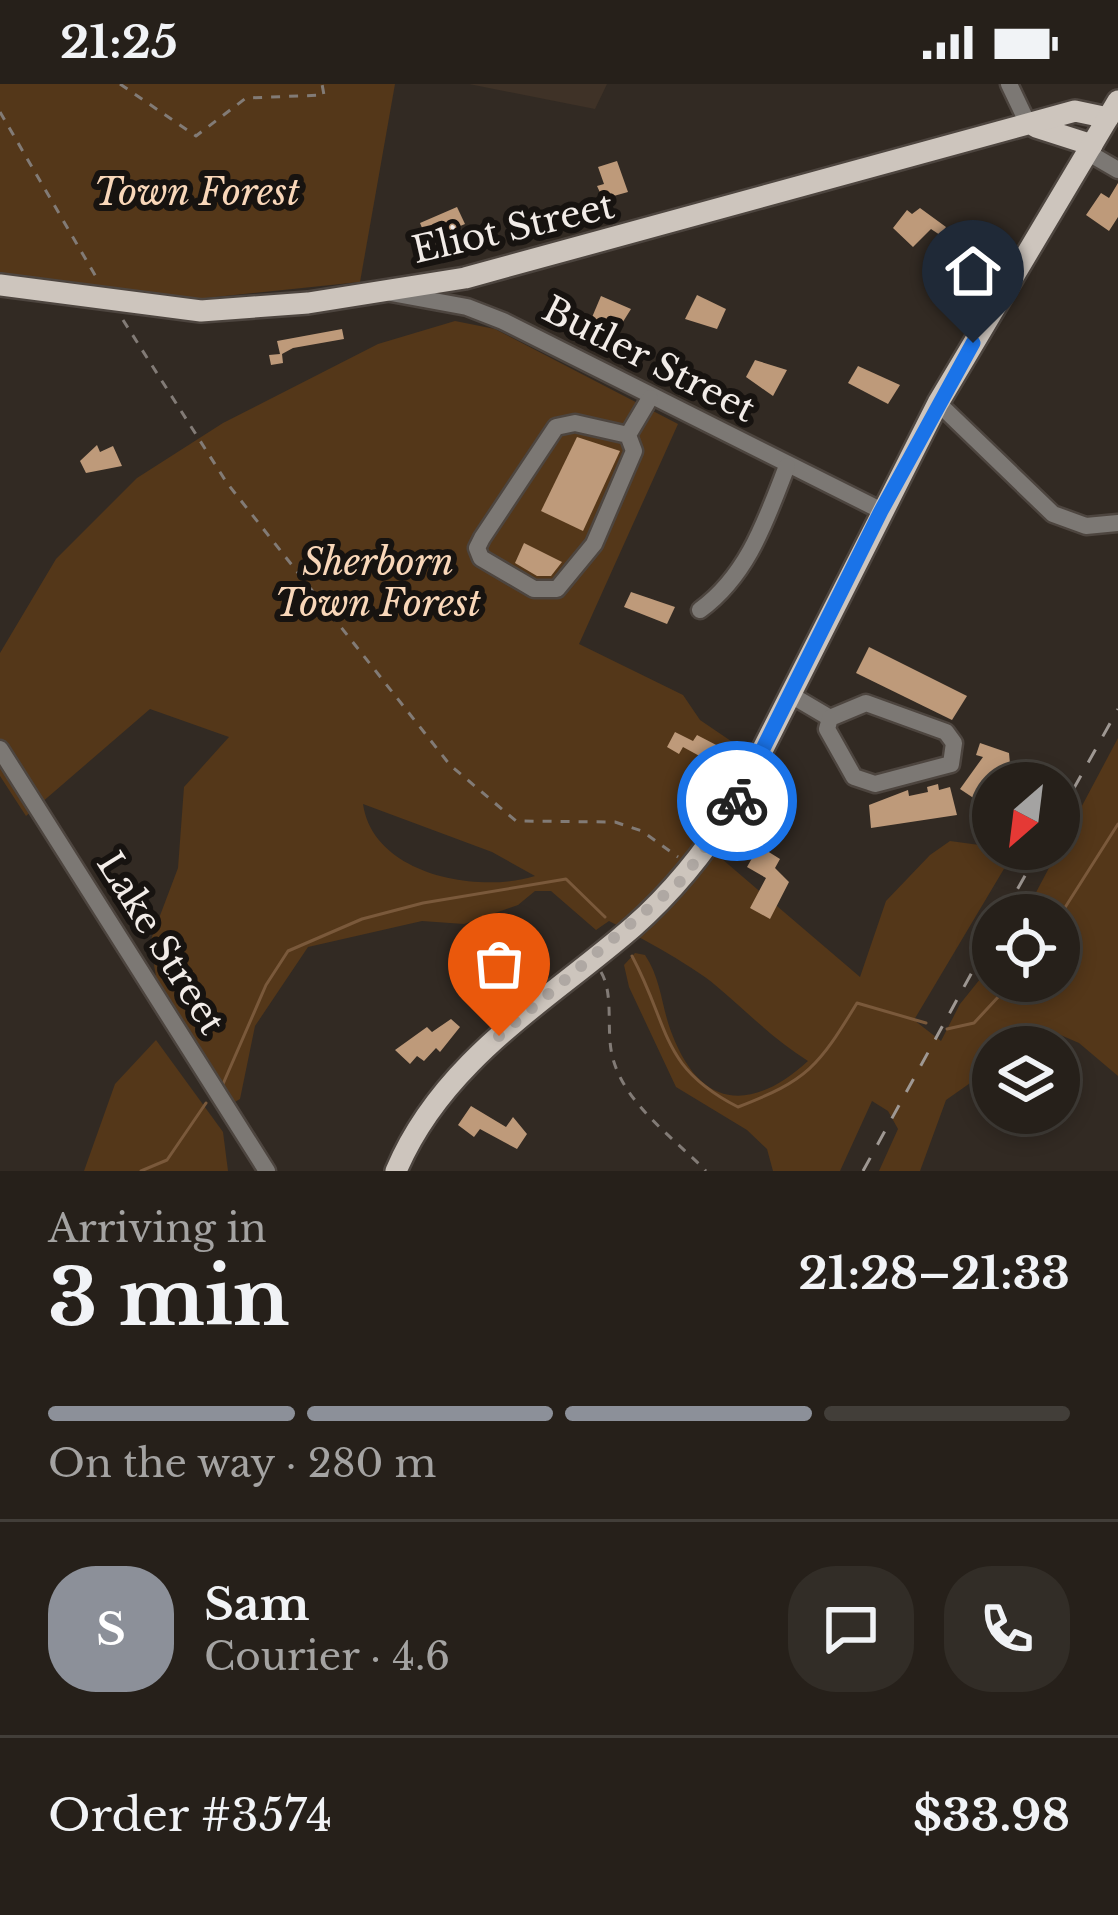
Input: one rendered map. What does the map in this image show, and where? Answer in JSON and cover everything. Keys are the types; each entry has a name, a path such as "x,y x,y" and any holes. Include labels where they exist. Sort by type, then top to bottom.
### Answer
{"main road":[{"name":"Eliot Street","path":"0,285 201,311 379,291 476,275 1075,111 1113,109"},
{"path":"396,1171 426,1113 461,1068 592,962 691,870 734,806 938,403 1113,109"},
{"path":"1029,126 1090,148"}],"street":[{"path":"1009,84 1029,126"},
{"path":"1090,148 1118,170"},
{"path":"466,308 476,275"},
{"name":"Butler Street","path":"379,291 466,308 881,511"},
{"path":"628,436 650,398"},
{"path":"938,403 1053,514 1086,526 1118,523"},
{"path":"575,423 628,436 634,451 594,544 556,589 533,589 481,558 477,548 482,538 556,427 575,423"},
{"path":"700,610 724,593 740,569 787,466"},
{"path":"791,694 830,718"},
{"path":"877,704 946,732 956,754 942,771 862,781 832,746 830,718 850,707 877,704"},
{"name":"Lake Street","path":"0,749 267,1171"}],"path":[{"path":"120,84 196,136 246,98 324,95 322,84"},
{"path":"0,112 110,302 227,483 450,766 516,821 615,822 661,842 691,870"},
{"path":"592,962 609,986 605,1011 621,1082 706,1171"}],"shaded area":[{"path":"469,84 607,84 595,109"}],"green space":[{"name":"Town Forest","path":"0,84 395,84 360,282 196,299 0,274"},
{"name":"Sherborn Town Forest","path":"455,321 495,329 678,424 579,644 683,695 700,720 753,756 715,853 860,977 886,901 930,855 950,841 972,844 972,870 1003,870 989,894 972,894 972,923 914,1020 941,1041 972,989 972,1002 1080,1002 1080,894 1035,894 1048,870 1080,870 1080,810 1118,738 1118,1076 1080,1044 1080,1026 972,1026 972,1082 946,1100 920,1171 879,1171 898,1129 888,1111 872,1101 840,1171 773,1171 767,1149 747,1130 676,1087 629,987 624,965 635,953 645,955 684,1059 713,1089 748,1095 787,1078 808,1061 684,963 609,921 596,930 551,891 535,891 518,905 464,924 422,921 308,947 255,1026 240,1099 233,1103 157,982 150,942 178,868 184,787 229,737 150,709 26,816 0,776 0,653 56,559 137,478 223,423 378,344","holes":["363,804 492,852 535,876 512,881 458,880 407,863 386,848 371,828"]},
{"path":"156,1040 223,1132 228,1171 84,1171 115,1084"}],"building":[{"path":"617,161 628,192 603,199 597,186 604,184 598,167"},
{"path":"1118,183 1118,217 1109,231 1086,215 1101,193 1109,198"},
{"path":"457,207 465,224 427,240 420,223"},
{"path":"920,208 946,227 940,235 931,229 913,247 893,228 907,210 912,214"},
{"path":"697,295 726,309 717,329 685,319"},
{"path":"601,296 631,309 616,333 590,322"},
{"path":"342,329 344,339 293,348 282,354 283,363 271,365 269,355 280,354 277,341"},
{"path":"755,360 787,370 773,396 746,377"},
{"path":"858,366 900,385 888,404 848,383"},
{"path":"577,437 620,451 583,531 541,511"},
{"path":"97,445 100,452 113,446 122,466 86,473 80,461"},
{"path":"524,543 562,562 551,576 537,576 515,563"},
{"path":"631,592 675,607 667,624 624,607"},
{"path":"869,647 967,696 952,720 856,673"},
{"path":"675,732 693,741 697,735 724,749 716,765 683,747 679,754 667,747"},
{"path":"980,743 1009,753 1010,762 979,762 983,757 976,755"},
{"path":"972,772 972,797 960,789"},
{"path":"938,784 939,790 950,787 957,815 871,828 869,805 908,790 909,796 928,792 927,787"},
{"path":"759,846 780,859 775,868 789,882 770,919 750,908 766,878 747,867"},
{"path":"451,1019 460,1027 440,1052 436,1048 424,1061 417,1056 410,1064 395,1050 427,1027 432,1032"},
{"path":"471,1106 506,1127 513,1117 527,1134 517,1149 480,1129 474,1137 458,1125"}],"waterway":[{"path":"1074,894 1118,824"},
{"path":"223,1084 266,985 288,951 362,919 423,903 566,879 605,917"},
{"path":"632,956 680,1060 712,1092 738,1107 809,1069 857,1003 926,1023"},
{"path":"947,1029 974,1023 994,1002"},
{"path":"141,1171 167,1160 206,1103"}],"railway":[{"path":"1080,777 1118,709"},
{"path":"1015,894 1028,870"},
{"path":"863,1171 972,972"}],"way so far":[{"path":"499,1036 592,962 683,879 737,801"}],"route":[{"path":"737,801 881,511 973,343"}]}
